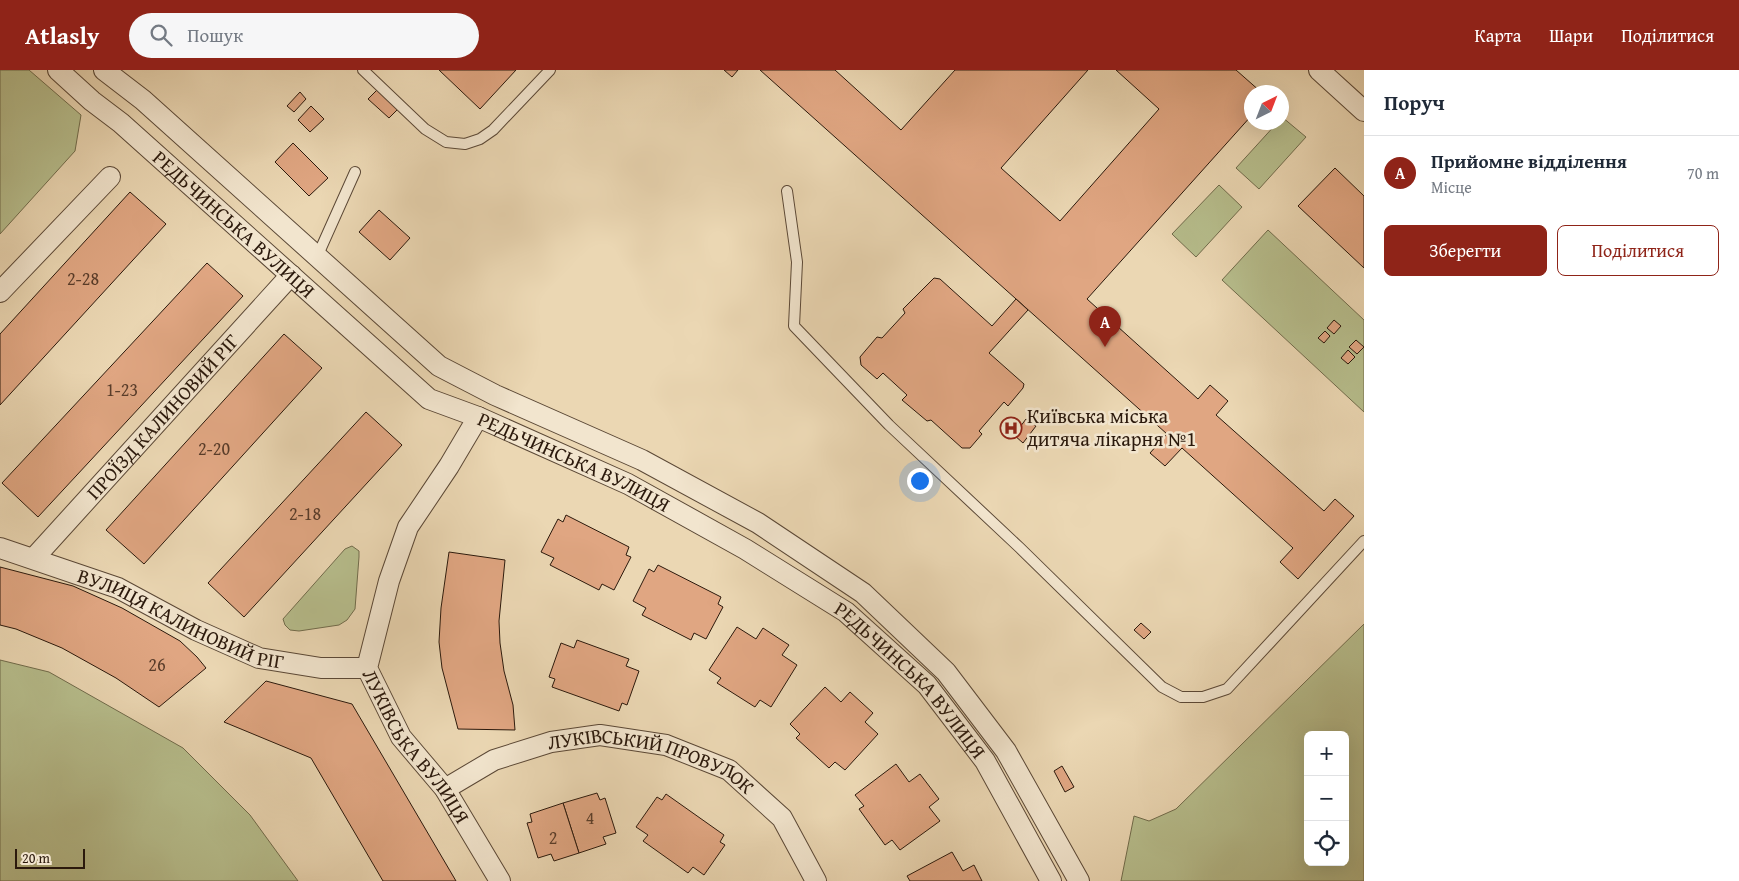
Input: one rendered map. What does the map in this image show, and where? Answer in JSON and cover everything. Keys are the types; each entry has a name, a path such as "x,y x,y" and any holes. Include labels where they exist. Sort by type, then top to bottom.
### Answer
{"street":[{"name":"РЕДЬЧИНСЬКА ВУЛИЦЯ","path":"58,70 92,101 121,123 429,399 478,418 628,484 746,549 846,612 927,685 984,761 1052,881"},
{"name":"РЕДЬЧИНСЬКА ВУЛИЦЯ","path":"104,70 143,100 439,366 495,395 642,460 758,523 863,593 946,672 1006,751 1079,881"},
{"path":"1319,70 1364,111"},
{"path":"0,292 110,177"},
{"name":"ПРОЇЗД КАЛИНОВИЙ РІГ","path":"34,558 291,275"},
{"name":"ЛУКІВСЬКА ВУЛИЦЯ","path":"478,418 449,466 408,527 389,581 367,668 400,737 445,789 500,881"},
{"name":"ВУЛИЦЯ КАЛИНОВИЙ РІГ","path":"0,548 118,588 196,630 259,658 321,668 367,668"},
{"name":"ЛУКІВСЬКИЙ ПРОВУЛОК","path":"445,789 494,760 551,742 600,735 666,745 729,770 782,818 816,881"}],"lane":[{"path":"362,70 425,128 446,142 465,144 480,139 493,130 550,70"},
{"path":"317,257 355,172"},
{"path":"786,191 797,262 794,326 889,425 1020,548 1162,687 1180,697 1203,697 1227,689 1364,541"}],"green space":[{"path":"0,70 29,70 81,115 75,151 0,234"},
{"path":"1289,123 1306,137 1259,189 1236,168 1271,130 1289,130"},
{"path":"1219,185 1242,207 1196,257 1172,234"},
{"path":"1268,230 1364,320 1364,412 1222,280"},
{"path":"352,546 359,551 359,557 355,609 347,620 339,625 299,631 290,630 285,625 283,619 345,549"},
{"path":"1364,624 1364,881 1121,881 1134,816 1149,821 1176,809"},
{"path":"0,660 49,672 183,748 250,815 298,881 0,881"}],"building":[{"path":"439,70 516,70 480,109"},
{"path":"724,70 738,70 732,77"},
{"path":"760,70 835,70 901,130 955,70 1088,70 1001,168 1060,221 1159,109 1116,70 1236,70 1253,85 1244,85 1244,124 1087,299 1198,399 1210,385 1228,401 1216,415 1324,511 1335,499 1354,516 1298,579 1280,562 1293,548 1182,448 1165,466 1150,453 1167,434"},
{"path":"378,89 398,109 389,118 368,99"},
{"path":"300,92 306,99 294,112 287,106"},
{"path":"311,106 324,119 310,132 298,120"},
{"path":"293,143 328,178 309,196 275,162"},
{"path":"1335,168 1364,196 1364,268 1298,206"},
{"path":"130,192 166,224 0,405 0,334"},
{"path":"379,210 410,238 390,260 359,232"},
{"path":"207,263 243,296 38,517 2,483"},
{"path":"934,278 940,279 992,326 1016,299 1028,310 989,353 1024,384 1023,388 1008,406 1004,402 979,431 982,434 970,448 962,448 931,420 927,421 902,400 907,395 883,373 877,379 861,365 860,357 877,337 882,338 905,313 903,309"},
{"path":"1334,320 1341,326 1334,334 1327,328"},
{"path":"1325,331 1330,336 1324,343 1318,338"},
{"path":"284,334 322,368 144,564 106,530"},
{"path":"1356,340 1364,347 1357,354 1349,347"},
{"path":"1348,350 1355,357 1348,364 1341,358"},
{"path":"366,412 402,445 244,617 208,583"},
{"path":"1026,419 1036,426 1023,443 1014,435"},
{"path":"566,515 629,547 626,555 631,557 614,590 602,584 599,590 550,565 554,558 541,552 558,519 563,522"},
{"path":"449,552 505,560 499,621 500,643 504,671 513,705 515,730 458,729 442,668 439,642 441,608"},
{"path":"658,565 721,597 718,604 723,607 706,639 694,633 691,640 642,615 646,608 633,601 649,569 654,572"},
{"path":"0,567 73,586 122,608 180,641 206,668 159,707 116,678 62,648 16,629 0,625"},
{"path":"1141,623 1151,632 1144,639 1134,630"},
{"path":"737,627 756,639 763,628 789,645 782,655 797,665 771,707 760,700 755,707 717,683 721,678 709,670"},
{"path":"577,640 629,659 626,666 639,671 627,705 622,703 619,711 552,687 555,679 549,677 561,643 574,648"},
{"path":"266,681 352,704 456,881 383,881 311,758 224,722"},
{"path":"825,687 841,702 850,692 873,713 865,722 878,734 845,770 835,762 829,768 796,738 800,734 790,724"},
{"path":"896,764 909,782 920,774 939,799 929,807 940,821 900,850 892,840 885,845 859,809 864,806 855,795"},
{"path":"1062,766 1074,787 1065,792 1054,771"},
{"path":"597,793 600,800 605,798 616,833 603,837 606,844 579,853 563,803"},
{"path":"666,794 724,835 720,842 725,845 704,875 693,867 688,873 643,841 648,835 636,827 657,797 662,800"},
{"path":"563,803 579,853 554,861 551,854 538,858 527,823 532,822 530,814"},
{"path":"952,852 963,871 974,865 982,881 910,881 907,876"}],"place":[{"name":"Прийомне відділення","path":"1105,347"},
{"name":"Київська міська дитяча лікарня №1","path":"1011,428"}]}
